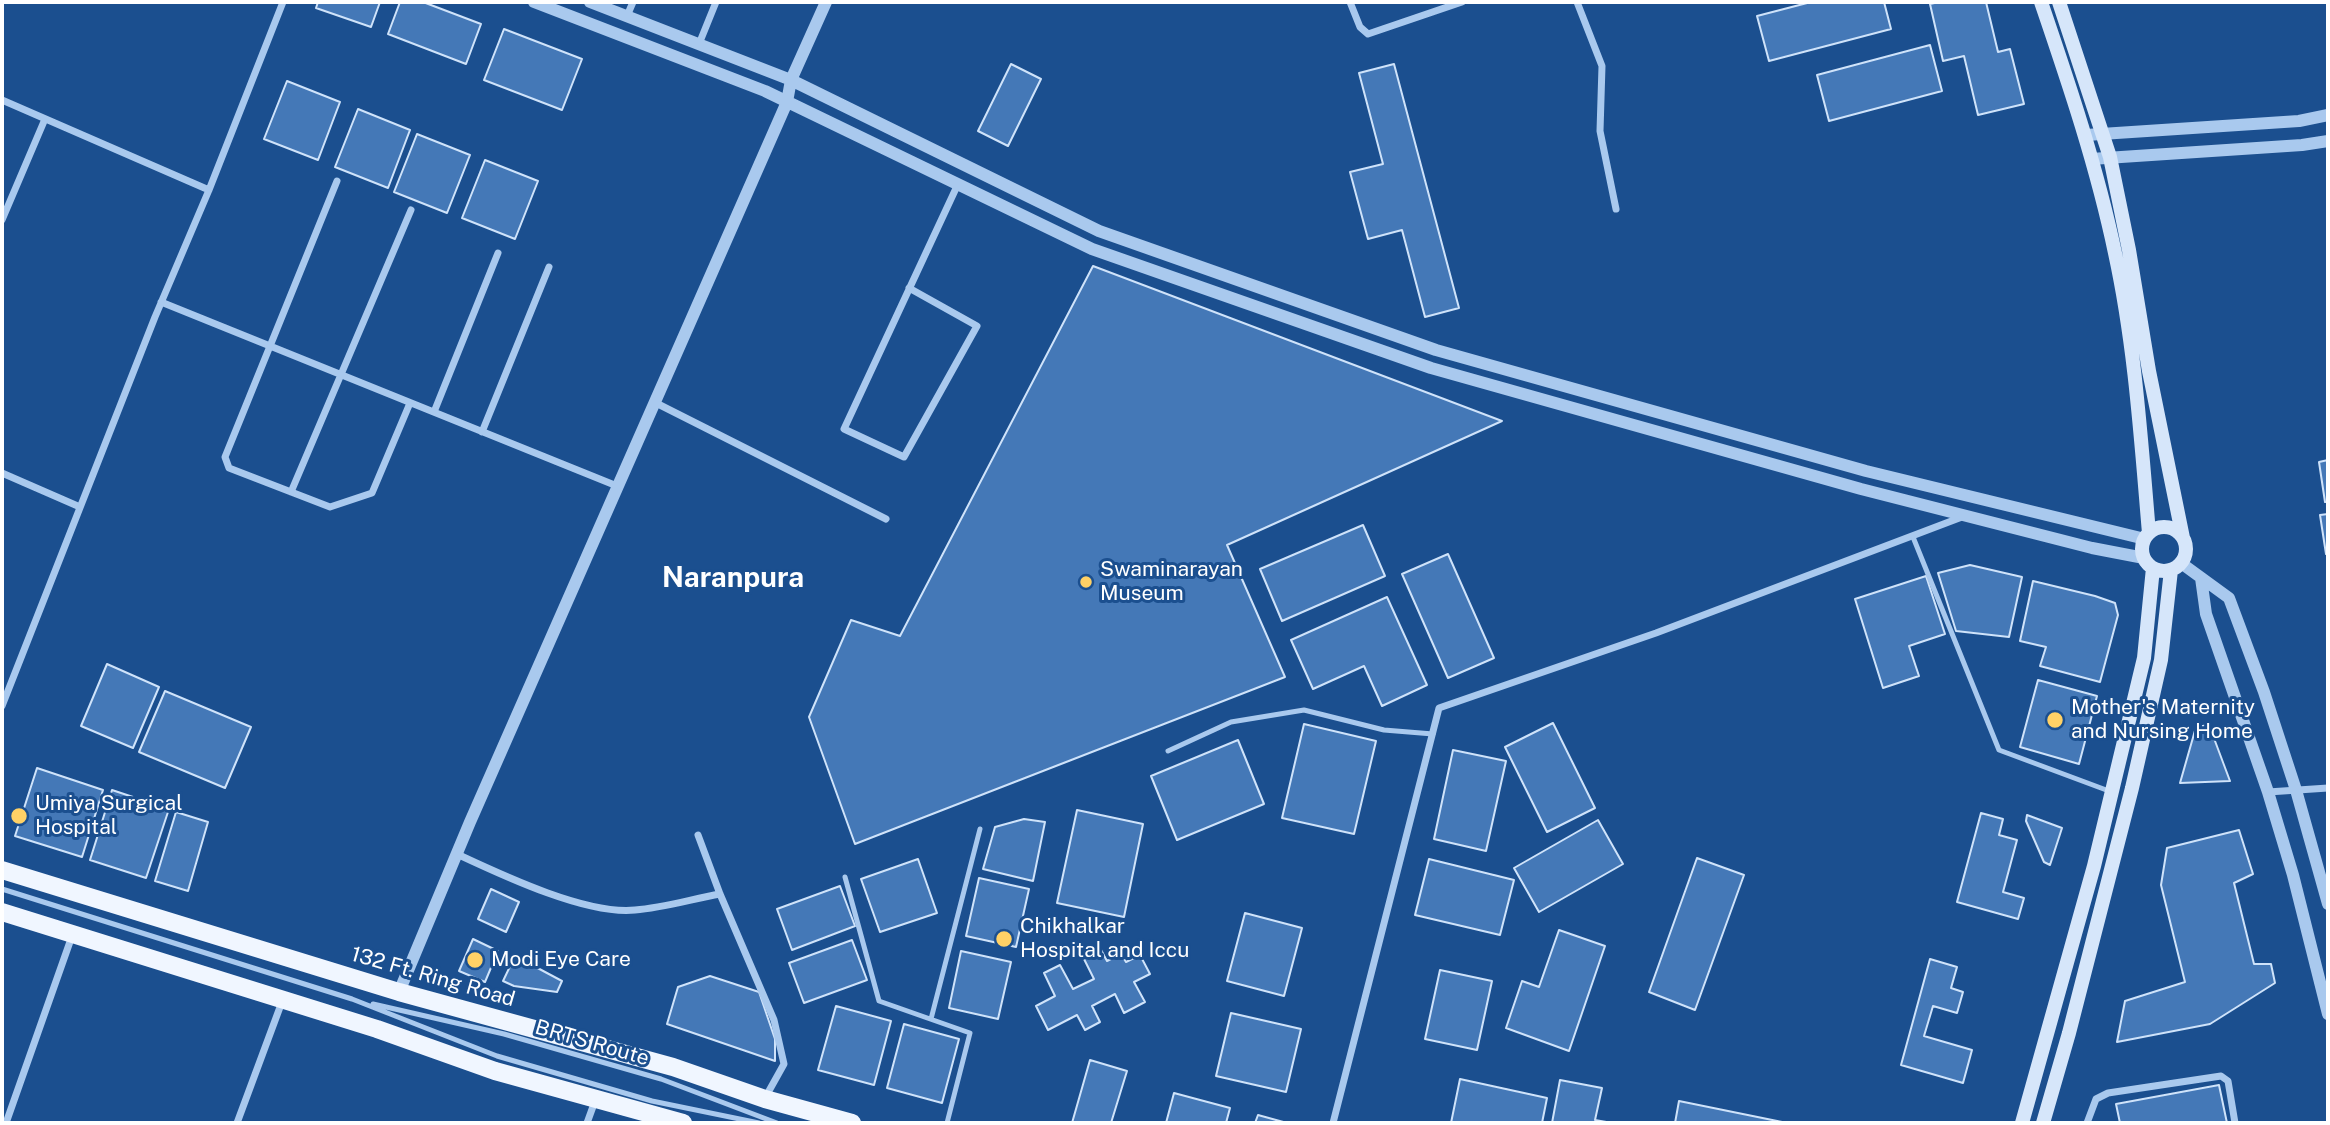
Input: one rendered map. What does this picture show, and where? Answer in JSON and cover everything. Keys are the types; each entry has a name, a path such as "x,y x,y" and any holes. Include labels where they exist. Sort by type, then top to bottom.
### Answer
{"main road":[{"path":"2041,2 2086,135 2115,253 2135,373 2147,536"},
{"path":"2043,1123 2069,1033 2135,775 2161,660 2176,566 2186,550 2149,371 2110,157 2059,2"},
{"path":"2022,1123 2094,866 2144,658 2148,563 2143,545 2154,529 2167,527 2183,538"},
{"path":"2148,563 2161,571 2176,566"},
{"name":"132 Ft. Ring Road","path":"2,870 399,992 673,1067 765,1099 852,1123"},
{"path":"2,912 377,1029 495,1071 683,1123"}],"street":[{"path":"2,706 283,2"},
{"path":"534,2 787,102 1092,249 1431,368 1861,489 2148,563"},
{"path":"590,2 792,80 1099,231 1436,349 1866,471 2147,536"},
{"path":"627,16 633,2"},
{"path":"699,44 716,2"},
{"path":"399,992 617,486 787,102 792,80 826,2"},
{"path":"1350,2 1360,27 1368,34 1461,2"},
{"path":"1577,2 1602,66 1601,131 1616,209"},
{"path":"2,100 209,190"},
{"path":"2086,135 2299,121 2328,115"},
{"path":"2,219 45,119"},
{"path":"2091,159 2328,141"},
{"path":"337,181 225,457 229,468 330,507 372,493 411,403"},
{"path":"909,288 977,326 904,457 844,429 909,288 958,184"},
{"path":"290,492 411,210"},
{"path":"435,412 498,253"},
{"path":"482,432 550,267"},
{"path":"162,302 617,486"},
{"path":"656,403 886,519"},
{"path":"2,473 80,507"},
{"path":"1334,1123 1439,708 1656,633 1966,516"},
{"path":"2176,566 2201,578 2229,598 2296,790 2328,904"},
{"path":"2201,578 2206,614 2268,792 2293,875 2328,1014"},
{"path":"2268,792 2328,788"},
{"path":"698,835 774,1020 784,1064 765,1099"},
{"path":"457,854 508,878 593,907 633,911 720,894"},
{"path":"6,1123 73,933"},
{"path":"237,1123 282,999"},
{"path":"2087,1123 2096,1099 2108,1093 2221,1076 2228,1081 2235,1123"},
{"path":"587,1123 595,1100"}],"lane":[{"path":"1913,537 1999,750 2112,792"},
{"path":"1168,751 1231,722 1304,710 1384,730 1433,734"},
{"path":"930,1019 980,830"},
{"path":"845,877 879,1001 970,1032 947,1123"},
{"name":"BRTS Route","path":"2,889 352,999 497,1056 652,1101 759,1123"},
{"name":"BRTS Route","path":"352,999 504,1034 648,1075 778,1123"}],"building":[{"path":"318,2 380,2 371,27 316,8"},
{"path":"400,2 423,2 481,24 466,64 388,34"},
{"path":"1811,2 1884,2 1891,29 1769,61 1757,16"},
{"path":"1986,2 1998,52 2010,49 2024,104 1978,115 1964,56 1943,61 1930,4"},
{"path":"504,29 582,59 562,110 484,80"},
{"path":"1930,45 1942,91 1829,121 1817,75"},
{"path":"1011,64 1041,79 1008,146 978,131"},
{"path":"1394,64 1459,308 1425,317 1402,230 1368,239 1350,172 1383,164 1359,73"},
{"path":"287,81 340,102 318,160 264,139"},
{"path":"358,109 410,130 388,188 335,167"},
{"path":"417,134 470,155 447,213 394,192"},
{"path":"485,160 538,181 515,239 462,218"},
{"name":"Swaminarayan Museum","path":"1093,266 1502,421 1227,545 1285,677 855,844 809,717 851,620 900,636"},
{"path":"2328,460 2328,502 2325,502 2319,462"},
{"path":"2328,514 2328,553 2326,554 2320,515"},
{"path":"1363,525 1385,576 1282,621 1260,569"},
{"path":"1448,554 1494,658 1448,678 1402,574"},
{"path":"1970,565 2022,577 2009,637 1956,631 1938,573"},
{"path":"1926,576 1945,634 1909,646 1919,676 1883,688 1855,599"},
{"path":"2033,581 2115,603 2118,615 2100,682 2040,666 2046,647 2020,641"},
{"path":"1387,597 1427,685 1382,706 1364,666 1313,689 1291,640"},
{"path":"107,664 159,687 133,748 81,726"},
{"path":"2038,680 2097,696 2079,764 2020,747"},
{"path":"165,691 251,727 225,788 139,752"},
{"path":"1553,723 1595,808 1547,832 1505,747"},
{"path":"1304,724 1376,741 1354,834 1282,818"},
{"path":"2209,725 2230,781 2180,783 2196,727"},
{"path":"1238,740 1264,804 1177,840 1151,776"},
{"path":"1453,750 1506,761 1486,851 1434,839"},
{"path":"37,768 103,790 82,857 15,836"},
{"path":"112,790 169,809 146,878 90,860"},
{"path":"1077,810 1143,824 1124,917 1057,903"},
{"path":"176,812 208,822 188,891 155,881"},
{"path":"1981,813 2003,819 1999,835 2017,840 2003,892 2024,898 2018,919 1957,902"},
{"path":"2027,815 2062,828 2050,865 2044,862 2026,821"},
{"path":"1024,819 1045,822 1033,881 983,869 995,827"},
{"path":"1598,820 1623,864 1539,912 1514,868"},
{"path":"2239,830 2253,874 2234,883 2254,964 2271,964 2275,983 2210,1024 2117,1042 2125,1001 2185,982 2161,885 2167,848"},
{"path":"1697,858 1744,875 1695,1010 1649,992"},
{"path":"918,859 937,913 880,932 861,879"},
{"path":"1429,859 1514,880 1500,935 1415,915"},
{"path":"979,878 1029,889 1016,947 966,936"},
{"path":"840,886 855,926 792,950 777,909"},
{"path":"491,889 519,902 506,932 478,919"},
{"path":"1245,913 1302,928 1284,996 1227,981"},
{"path":"1559,930 1605,946 1569,1051 1506,1028 1522,981 1539,987"},
{"path":"473,939 498,951 485,982 459,971"},
{"path":"852,940 867,980 804,1003 789,963"},
{"path":"1099,946 1107,961 1121,954 1126,962 1140,955 1150,974 1134,982 1145,1002 1124,1013 1115,994 1092,1006 1100,1022 1085,1030 1077,1015 1048,1030 1036,1006 1055,996 1044,973 1060,965 1073,989 1094,979 1082,955"},
{"path":"961,951 1011,962 998,1019 949,1008"},
{"path":"515,956 562,981 557,992 514,986 503,981"},
{"path":"1930,959 1957,967 1951,988 1963,992 1957,1013 1933,1006 1924,1036 1972,1050 1963,1083 1901,1065"},
{"path":"1440,970 1492,981 1477,1050 1425,1039"},
{"path":"710,976 759,992 775,1039 775,1061 667,1024 678,987"},
{"path":"836,1006 891,1021 874,1085 818,1070"},
{"path":"1231,1013 1301,1029 1286,1092 1216,1076"},
{"path":"904,1024 959,1039 942,1103 887,1088"},
{"path":"1090,1060 1127,1071 1111,1123 1072,1123"},
{"path":"1460,1079 1547,1098 1542,1123 1451,1123"},
{"path":"1560,1080 1602,1088 1595,1120 1612,1123 1552,1123"},
{"path":"2219,1085 2227,1123 2120,1123 2116,1104"},
{"path":"1174,1093 1230,1108 1226,1123 1166,1123"},
{"path":"1679,1101 1787,1123 1675,1123"},
{"path":"1258,1115 1287,1123 1255,1123"}],"place":[{"name":"Swaminarayan Museum","path":"1086,582"},
{"name":"Mother's Maternity and Nursing Home","path":"2055,720"},
{"name":"Umiya Surgical Hospital","path":"19,816"},
{"name":"Chikhalkar Hospital and Iccu","path":"1004,939"},
{"name":"Modi Eye Care","path":"475,960"}],"district":[{"name":"Naranpura","path":"733,578"}]}
